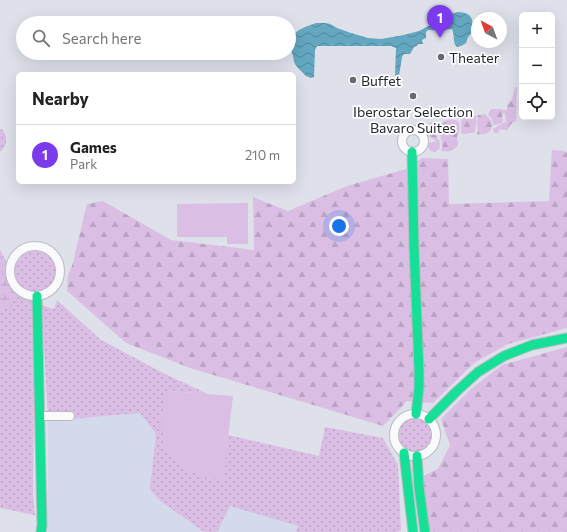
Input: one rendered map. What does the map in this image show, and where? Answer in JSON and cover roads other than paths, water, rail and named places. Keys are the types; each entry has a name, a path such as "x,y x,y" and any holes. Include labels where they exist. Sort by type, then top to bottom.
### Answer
{"street":[{"path":"412,152 419,371 416,414"},
{"path":"39,245 54,253 59,260 60,275 54,288 43,295 37,296 30,296 17,289 12,283 10,269 11,262 16,254 22,249 39,245"},
{"path":"37,296 41,532"},
{"path":"429,420 478,372 504,356 532,345 567,338"},
{"path":"416,414 429,420 434,425 436,432 434,445 424,455 410,456 404,453 399,448 394,436 398,423 409,415 416,414"},
{"path":"40,416 70,416"},
{"path":"404,453 412,532"},
{"path":"417,456 419,487 425,532"}],"water":[{"path":"458,12 471,17 471,33 466,43 461,46 457,47 452,29 428,30 426,32 426,38 422,40 423,44 418,44 414,47 410,54 404,54 402,57 399,76 395,76 396,48 391,46 317,46 315,50 314,77 311,78 306,76 294,62 294,60 296,60 296,32 316,23 330,24 337,28 368,38 381,39 419,31 451,14"}],"place":[{"name":"Games","path":"440,38"},
{"name":"Theater","path":"441,57"},
{"name":"Buffet","path":"353,80"},
{"name":"Iberostar Selection Bavaro Suites","path":"413,96"}]}
